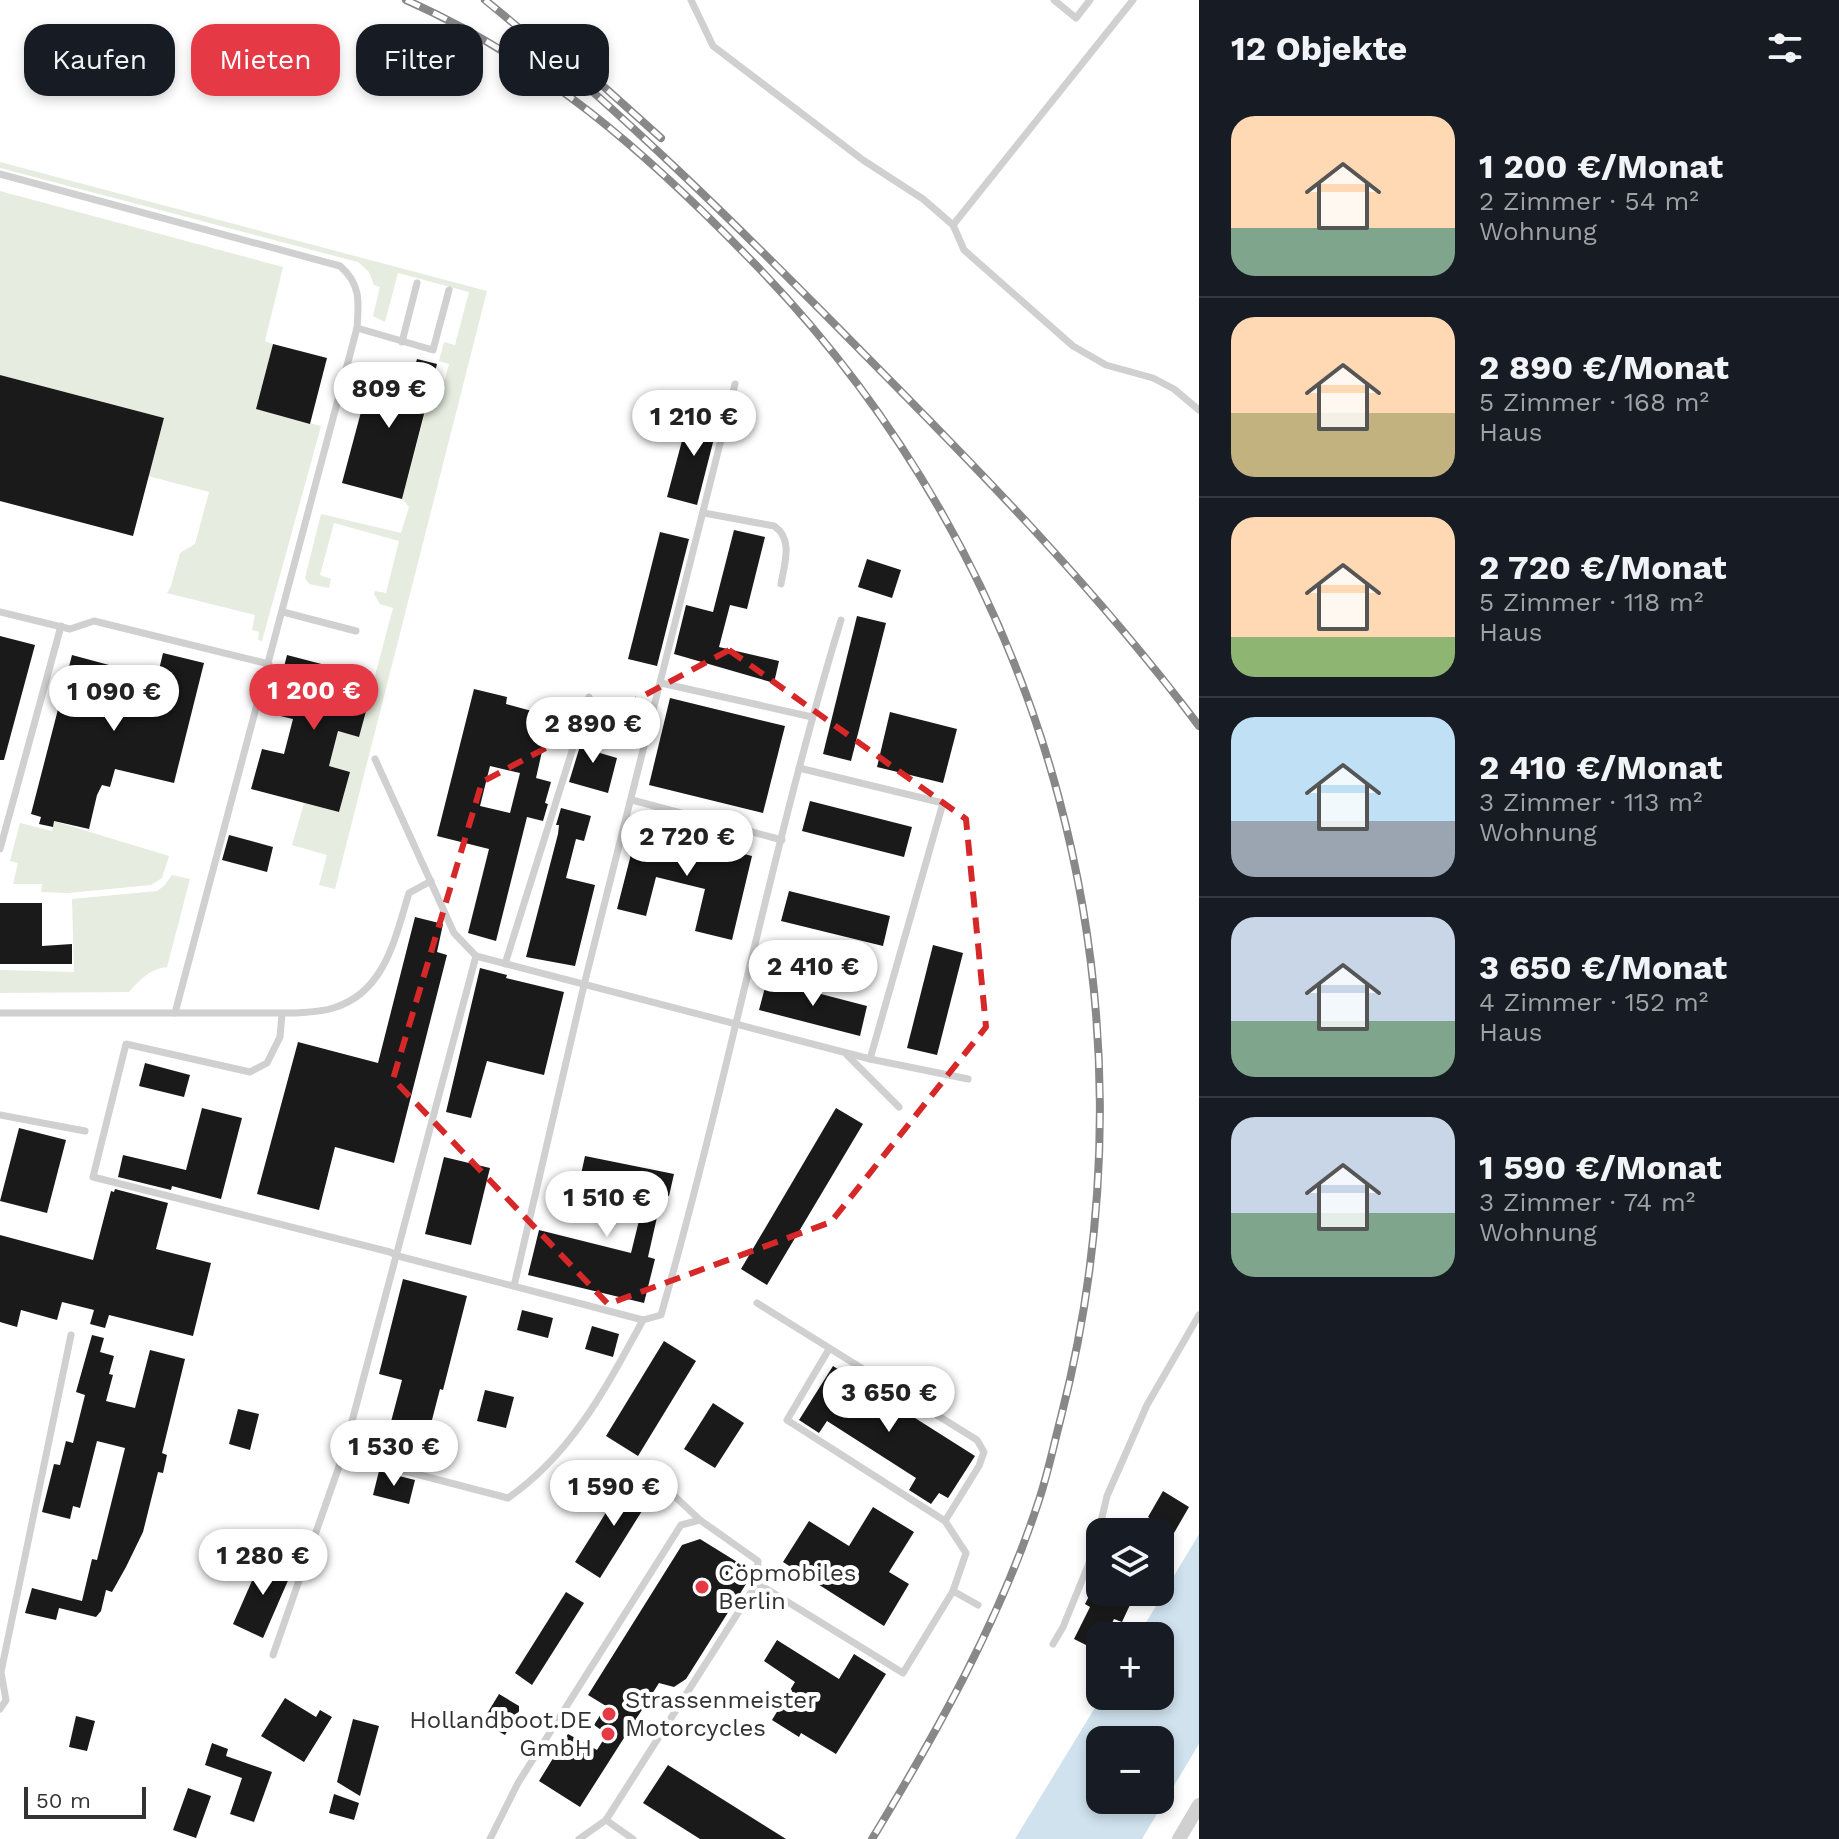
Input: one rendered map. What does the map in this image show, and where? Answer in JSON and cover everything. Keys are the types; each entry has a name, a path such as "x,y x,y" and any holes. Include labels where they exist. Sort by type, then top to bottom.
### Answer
{"street":[{"path":"1179,1839 1199,1805"}],"lane":[{"path":"691,0 713,46 863,160 923,199 953,225 964,250 1073,346 1106,365 1153,378 1174,389 1199,410"},
{"path":"1054,0 1076,18 1090,0"},
{"path":"953,225 1133,0"},
{"path":"0,174 340,266 352,276 359,296 357,328 175,1013"},
{"path":"402,342 417,283"},
{"path":"357,328 433,350 449,290"},
{"path":"514,1286 584,985 735,384"},
{"path":"704,513 774,526 779,530 787,549 781,584"},
{"path":"0,612 70,629 94,621 269,664"},
{"path":"283,612 356,631"},
{"path":"282,1014 280,1037 267,1063 250,1072 126,1044 93,1177 643,1320 661,1315 690,1215 812,717 841,620"},
{"path":"0,849 61,626"},
{"path":"661,683 812,717"},
{"path":"505,964 589,697"},
{"path":"375,759 454,933 476,956 846,1053 968,1079"},
{"path":"799,768 943,803 870,1059"},
{"path":"632,800 782,840"},
{"path":"0,1013 282,1014 334,1008 363,992 387,961 409,893 431,881"},
{"path":"273,1655 343,1455 476,956"},
{"path":"846,1053 899,1107"},
{"path":"0,1115 85,1131"},
{"path":"757,1303 977,1440 984,1452 979,1466 945,1521"},
{"path":"1053,1644 1089,1563 1107,1496 1147,1405 1199,1315"},
{"path":"343,1455 508,1498 525,1487 552,1460 593,1411 643,1320"},
{"path":"0,1709 6,1700 1,1672 71,1335"},
{"path":"757,1583 903,1673 953,1591 966,1553 945,1521 787,1420 829,1349"},
{"path":"579,1839 606,1820 757,1583 758,1561 700,1520 651,1474"},
{"path":"490,1839 518,1783 681,1525 700,1520"},
{"path":"953,1591 978,1605"},
{"path":"606,1820 633,1839"}],"highlighted area":[{"path":"729,650 966,819 986,1027 831,1222 608,1304 393,1079 482,782"}],"shaded area":[{"path":"0,162 487,291 335,889 319,885 327,855 292,845 304,803 339,812 350,772 329,766 338,731 359,736 393,608 380,604 374,594 375,591 386,593 399,541 334,523 320,575 331,579 329,588 309,584 305,578 321,514 401,533 409,507 402,499 427,406 437,408 449,364 439,361 444,342 455,345 469,292 398,273 385,322 373,316 380,287 374,285 369,272 358,262 0,168"},
{"path":"0,191 283,267 265,341 273,344 256,409 321,426 262,641 258,640 259,632 252,630 255,615 167,593 180,553 195,544 209,492 148,476 164,418 0,375"},
{"path":"54,821 169,856 162,878 151,885 68,893 41,892 42,884 13,884 18,863 10,861 20,823 52,831"},
{"path":"172,875 190,879 167,967 146,975 129,992 0,993 0,970 74,972 72,899 157,891"}],"water":[{"path":"1199,1534 1199,1744 1174,1786 1174,1726 1086,1726 1086,1814 1157,1814 1142,1839 1015,1839 1093,1710 1174,1710 1174,1622 1146,1622 1156,1606 1174,1606 1174,1576"}],"building":[{"path":"273,344 327,358 310,424 256,409"},
{"path":"417,359 437,364 402,499 342,483 373,367 412,377"},
{"path":"0,375 164,418 133,536 0,501"},
{"path":"696,409 720,415 697,505 667,497 683,437 688,438"},
{"path":"734,530 765,537 747,609 730,605 719,647 779,661 774,683 674,654 686,605 713,612"},
{"path":"660,532 689,539 657,666 628,659"},
{"path":"867,559 901,570 892,598 858,587"},
{"path":"857,616 886,623 851,761 823,754"},
{"path":"0,636 35,645 4,760 0,760"},
{"path":"163,653 204,663 174,783 115,769 110,787 102,785 97,795 89,829 54,821 53,827 39,824 41,817 31,814 72,655 157,678"},
{"path":"287,655 375,678 359,737 338,731 329,766 350,772 339,812 251,789 262,749 284,754 293,719 272,714"},
{"path":"474,689 507,697 506,704 550,716 536,778 551,782 545,803 548,804 543,821 527,817 496,941 468,933 489,849 437,836","holes":["490,766 520,773 510,813 480,806"]},
{"path":"670,698 785,726 763,813 649,785"},
{"path":"890,712 957,729 943,783 877,767"},
{"path":"584,733 604,739 600,753 617,758 608,793 569,782"},
{"path":"810,801 912,827 904,857 802,831"},
{"path":"561,808 591,816 584,841 576,839 566,878 595,885 575,966 526,957 558,834 559,825 556,825"},
{"path":"638,827 752,856 732,940 695,931 705,889 656,877 646,916 617,909"},
{"path":"229,835 273,847 267,872 222,860"},
{"path":"789,891 890,916 883,946 781,921"},
{"path":"0,903 42,903 42,946 72,944 72,964 0,964"},
{"path":"415,917 443,924 437,952 447,955 394,1163 335,1147 319,1210 257,1194 298,1042 378,1063"},
{"path":"933,945 963,953 937,1055 907,1048"},
{"path":"480,968 507,975 506,978 564,992 544,1075 487,1061 471,1118 446,1112"},
{"path":"767,980 867,1006 860,1036 759,1010"},
{"path":"145,1063 190,1075 184,1097 139,1086"},
{"path":"202,1108 242,1118 221,1199 172,1186 171,1190 118,1177 123,1155 186,1170"},
{"path":"836,1108 863,1124 767,1285 741,1269"},
{"path":"19,1128 66,1140 47,1213 0,1201"},
{"path":"585,1156 674,1174 669,1196 662,1195 648,1257 655,1259 644,1303 528,1275 539,1230 631,1253 646,1192 580,1179"},
{"path":"444,1157 490,1168 471,1245 425,1234"},
{"path":"115,1189 168,1203 156,1249 211,1263 193,1336 109,1315 105,1328 90,1324 94,1310 62,1302 57,1320 21,1310 17,1327 0,1322 0,1235 93,1260 111,1191"},
{"path":"403,1279 467,1296 426,1443 388,1433 402,1380 379,1374"},
{"path":"522,1310 553,1318 548,1338 517,1330"},
{"path":"592,1326 619,1334 613,1357 585,1349"},
{"path":"92,1335 104,1338 100,1352 114,1356 106,1401 135,1408 150,1350 185,1359 162,1453 167,1455 163,1473 158,1472 143,1532 126,1567 112,1592 106,1590 101,1611 96,1617 59,1608 56,1620 25,1613 32,1588 82,1601 92,1559 97,1560 125,1448 97,1441 80,1508 73,1506 70,1519 42,1512 54,1464 60,1465 66,1441 73,1443 85,1395 76,1392"},
{"path":"664,1341 696,1361 638,1456 606,1436"},
{"path":"833,1366 975,1456 948,1498 939,1493 931,1504 909,1490 916,1478 827,1421 819,1433 799,1420"},
{"path":"485,1390 514,1397 506,1428 477,1421"},
{"path":"713,1403 744,1423 715,1468 684,1449"},
{"path":"238,1409 259,1414 250,1450 229,1444"},
{"path":"379,1471 415,1480 409,1504 373,1495"},
{"path":"627,1479 652,1495 600,1578 575,1562"},
{"path":"1163,1491 1189,1507 1174,1533 1174,1518 1148,1517"},
{"path":"873,1507 914,1532 889,1572 909,1584 884,1626 783,1562 809,1521 849,1546"},
{"path":"700,1539 742,1565 746,1584 686,1679 674,1687 659,1683 580,1807 539,1781 568,1734 597,1750 607,1734 594,1725 606,1706 588,1695 682,1545"},
{"path":"263,1556 293,1569 263,1638 233,1624"},
{"path":"566,1592 584,1603 532,1685 515,1673"},
{"path":"1129,1606 1122,1622 1114,1619 1113,1622 1086,1622 1086,1645 1074,1639 1090,1607"},
{"path":"777,1640 839,1679 854,1654 886,1674 836,1754 772,1720 795,1682 764,1661"},
{"path":"499,1694 519,1706 505,1735 482,1722"},
{"path":"285,1698 316,1717 320,1710 332,1717 304,1762 261,1736"},
{"path":"76,1716 95,1721 87,1751 69,1747"},
{"path":"353,1719 379,1726 360,1796 337,1782"},
{"path":"212,1743 228,1749 226,1756 272,1772 254,1822 230,1814 242,1778 205,1765"},
{"path":"668,1765 786,1839 700,1839 643,1803"},
{"path":"188,1788 211,1796 196,1838 173,1830"},
{"path":"334,1794 359,1803 354,1820 329,1813"}],"railway":[{"path":"406,0 455,24 547,80 631,146 749,258 854,379 940,510 1009,650 1058,796 1089,948 1100,1103 1091,1260 1061,1417 1042,1490 1023,1545 1006,1589 965,1674 872,1839"},
{"path":"485,0 585,85 681,173 910,400 1081,582 1199,726"},
{"path":"609,91 661,138"}],"place":[{"name":"Cöpmobiles Berlin","path":"702,1587"},
{"name":"Strassenmeister Motorcycles","path":"609,1714"},
{"name":"Hollandboot.DE GmbH","path":"608,1734"}]}
